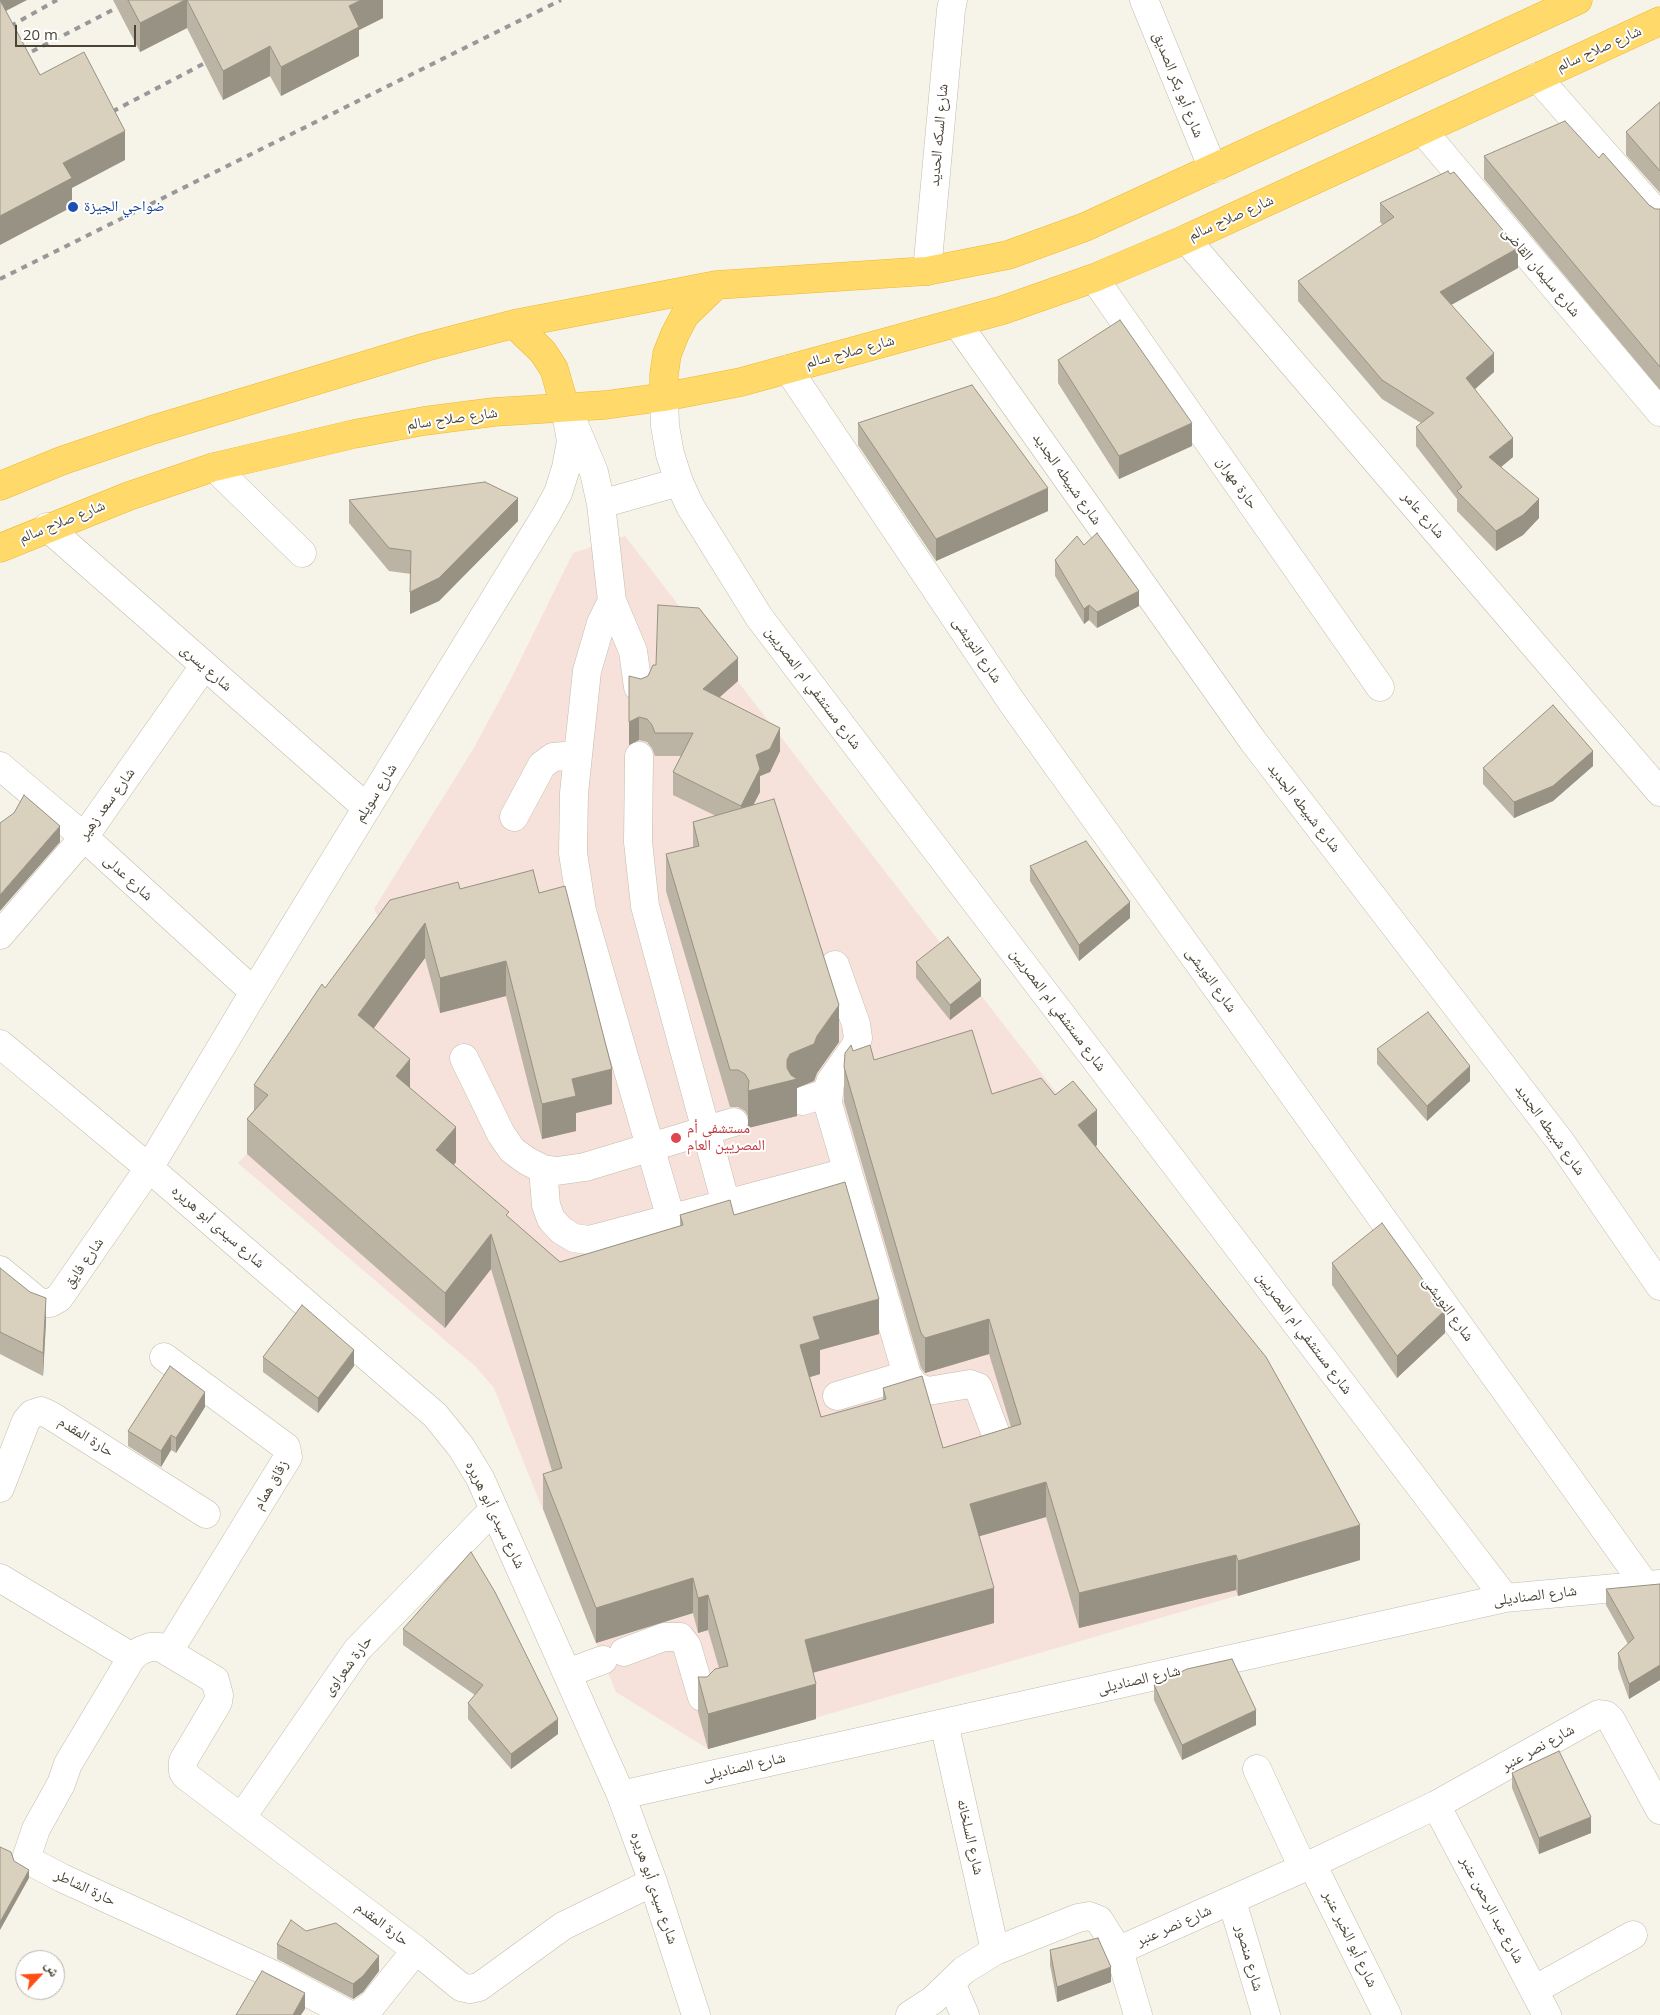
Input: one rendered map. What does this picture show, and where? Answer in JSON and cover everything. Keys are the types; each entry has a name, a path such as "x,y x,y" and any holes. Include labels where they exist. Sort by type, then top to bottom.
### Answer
{"highway":[{"path":"0,486 61,461 152,430 426,347 514,324 716,285 927,271 1000,257 1047,242 1212,169 1546,6 1578,0"},
{"name":"شارع صلاح سالم","path":"0,548 47,527 214,468 354,434 494,412 605,405 664,397 741,382 957,323 1094,278 1186,239 1660,21"},
{"path":"664,397 664,375 667,354 675,334 685,315 716,285"},
{"path":"514,324 544,352 554,369 565,407"}],"street":[{"name":"شارع السكه الحديد","path":"927,271 951,10 954,0"},
{"name":"شارع أبو بكر الصديق","path":"1144,0 1212,169"},
{"path":"1536,77 1660,217"},
{"name":"شارع سليمان القاضى","path":"1423,131 1660,412"},
{"name":"شارع عامر","path":"1186,239 1660,792"},
{"name":"حارة مهران","path":"1094,278 1380,687"},
{"name":"شارع شبيطه الجديد","path":"957,323 1253,741 1560,1141 1660,1286"},
{"name":"شارع النويشى","path":"788,369 1011,701 1653,1584"},
{"name":"شارع مستشفي ام المصريين","path":"664,397 665,426 670,454 679,482 690,506 758,617 1506,1598"},
{"path":"565,407 583,443 594,472 601,504 612,601 633,651 638,688"},
{"name":"شارع سويلم","path":"149,1168 558,493 566,468 571,440 565,407"},
{"path":"214,468 302,553"},
{"path":"601,504 679,482"},
{"name":"شارع يسرى","path":"47,527 367,808"},
{"path":"612,601 598,631 587,671 572,818 573,853 582,911 671,1220"},
{"name":"شارع سعد زهير","path":"0,935 84,838 204,666"},
{"path":"514,817 542,765 559,755 577,755"},
{"path":"639,756 638,842 641,885 726,1204"},
{"name":"شارع عدلى","path":"0,766 84,838 254,992"},
{"path":"835,965 856,1024 858,1038 856,1045 835,1072 828,1093 830,1115 907,1375 915,1386 928,1391 970,1384 978,1387 1000,1446"},
{"name":"شارع سيدى أبو هريره","path":"0,1044 149,1168 435,1416 461,1447 476,1470 494,1509 621,1795 653,1882 696,2015"},
{"path":"464,1058 501,1134 512,1150 526,1161 544,1168 571,1170 734,1122"},
{"path":"802,1101 828,1093"},
{"name":"شارع فايق","path":"0,1270 40,1303 50,1303 59,1298 149,1168"},
{"path":"544,1168 546,1205 552,1219 561,1230 574,1238 589,1240 671,1220 847,1172"},
{"name":"زقاق همام","path":"164,1357 286,1447 288,1457 169,1651"},
{"path":"837,1396 907,1375"},
{"name":"حارة المقدم","path":"0,1488 26,1421 32,1414 41,1411 206,1514"},
{"name":"حارة شعراوى","path":"242,1817 357,1650 494,1509"},
{"path":"0,1578 132,1657 150,1647 160,1647 169,1651"},
{"name":"شارع الصناديلى","path":"621,1795 1506,1598 1653,1584"},
{"path":"567,1673 664,1636 680,1638 687,1646 702,1697"},
{"name":"حارة المقدم","path":"169,1651 215,1680 219,1695 215,1709 183,1761 182,1772 416,1950 461,1987 470,1989 479,1987 563,1926 653,1882"},
{"name":"حارة الشاطر","path":"132,1657 68,1764 61,1784 36,1829 26,1859 62,1878 274,1974 350,2015"},
{"name":"شارع نصر عنبر","path":"910,2015 933,2000 971,1964 995,1950 1078,1918 1089,1916 1100,1920 1114,1944 1124,1948 1232,1901 1436,1805 1599,1714 1606,1715 1611,1720 1660,1810"},
{"name":"شارع السلخانه","path":"944,1723 995,1950"},
{"path":"1257,1769 1308,1866"},
{"name":"شارع عبد الرحمن عنبر","path":"1436,1805 1547,2015"},
{"name":"شارع أبو الخير عنبر","path":"1308,1866 1387,2015"},
{"name":"شارع منصور","path":"1232,1901 1266,2015"},
{"path":"1534,1990 1633,1934"},
{"path":"1118,1947 1138,2015"},
{"path":"357,2015 372,2004 416,1950"},
{"path":"951,1982 965,2015"}],"shaded area":[{"name":"مستشفى أم المصريين العام","path":"625,536 1097,1145 1079,1159 1264,1389 1360,1560 708,1749 616,1692 494,1388 475,1366 238,1163 247,1154 389,936 374,909 475,746 511,679 573,553"}],"building":[{"path":"0,0 40,75 84,52 125,131 63,163 72,178 0,216"},
{"path":"128,0 185,0 140,23"},
{"path":"187,0 361,0 349,6 359,27 281,67 270,46 223,71"},
{"path":"1660,102 1660,171 1626,132"},
{"path":"1565,121 1599,158 1603,153 1649,205 1655,209 1660,209 1660,367 1484,156"},
{"path":"1448,171 1450,174 1454,172 1518,248 1440,292 1494,353 1466,378 1513,438 1489,457 1539,499 1523,515 1496,531 1457,491 1462,487 1416,427 1434,413 1382,380 1298,281 1394,217 1380,203"},
{"path":"1120,320 1192,423 1119,456 1058,360"},
{"path":"972,385 1048,488 936,539 858,423"},
{"path":"485,482 518,498 439,578 410,592 411,551 389,548 349,500"},
{"path":"1097,533 1139,591 1097,612 1089,605 1084,609 1055,560 1077,536 1084,545"},
{"path":"658,605 699,608 738,658 703,689 780,728 770,749 756,755 760,769 741,806 673,772 693,733 655,733 647,719 639,717 629,722 629,676 641,679 648,676 653,665 656,665"},
{"path":"1553,705 1593,751 1553,786 1514,802 1483,768"},
{"path":"24,795 60,826 0,895 0,823 14,813"},
{"path":"774,799 839,1005 817,1036 814,1044 790,1054 787,1060 787,1068 791,1075 797,1079 748,1091 749,1081 745,1074 738,1070 730,1070 666,854 699,846 693,822"},
{"path":"1086,841 1130,902 1079,945 1030,866"},
{"path":"533,870 539,893 565,886 612,1069 572,1079 576,1096 542,1104 506,961 440,978 425,923 358,1015 410,1059 396,1076 456,1127 436,1150 509,1212 506,1215 560,1262 683,1225 680,1215 730,1200 734,1215 845,1182 879,1299 813,1317 820,1339 800,1345 821,1417 886,1399 883,1388 922,1376 943,1448 1021,1424 989,1319 925,1338 921,1333 844,1067 845,1053 851,1045 853,1051 870,1045 874,1060 972,1030 992,1094 1041,1078 1055,1095 1073,1081 1097,1110 1078,1125 1266,1357 1360,1525 1238,1561 1236,1555 1079,1593 1046,1482 970,1504 994,1588 805,1640 816,1684 708,1714 698,1677 707,1677 715,1669 728,1666 708,1595 698,1598 693,1578 596,1608 543,1474 562,1468 491,1234 445,1293 247,1119 268,1095 254,1085 322,984 325,988 390,900 458,882 460,889"},
{"path":"948,937 981,980 950,1005 916,962"},
{"path":"1428,1012 1470,1066 1427,1106 1377,1049"},
{"path":"1382,1223 1445,1310 1397,1356 1332,1263"},
{"path":"0,1268 30,1292 46,1298 43,1353 0,1332"},
{"path":"302,1305 354,1350 318,1398 263,1357"},
{"path":"170,1366 205,1392 176,1438 171,1435 161,1451 128,1431"},
{"path":"471,1552 495,1592 558,1719 511,1754 468,1703 483,1685 403,1629"},
{"path":"1660,1584 1660,1665 1629,1684 1618,1653 1634,1638 1606,1589"},
{"path":"1232,1659 1256,1710 1182,1745 1154,1685 1187,1669"},
{"path":"1559,1751 1591,1817 1539,1838 1512,1773"},
{"path":"0,1847 11,1852 14,1861 29,1870 0,1922"},
{"path":"291,1920 306,1931 336,1923 379,1956 363,1976 353,1984 277,1944"},
{"path":"1098,1938 1111,1967 1057,1987 1050,1950"},
{"path":"262,1971 305,1993 293,2015 236,2015"}],"railway":[{"path":"0,32 57,0"},
{"path":"0,68 132,0"},
{"path":"0,279 561,0"},
{"path":"102,117 205,63"}],"place":[{"name":"ضواحي الجيزة","path":"73,207"},
{"name":"مستشفى أم المصريين العام","path":"676,1138"}]}
